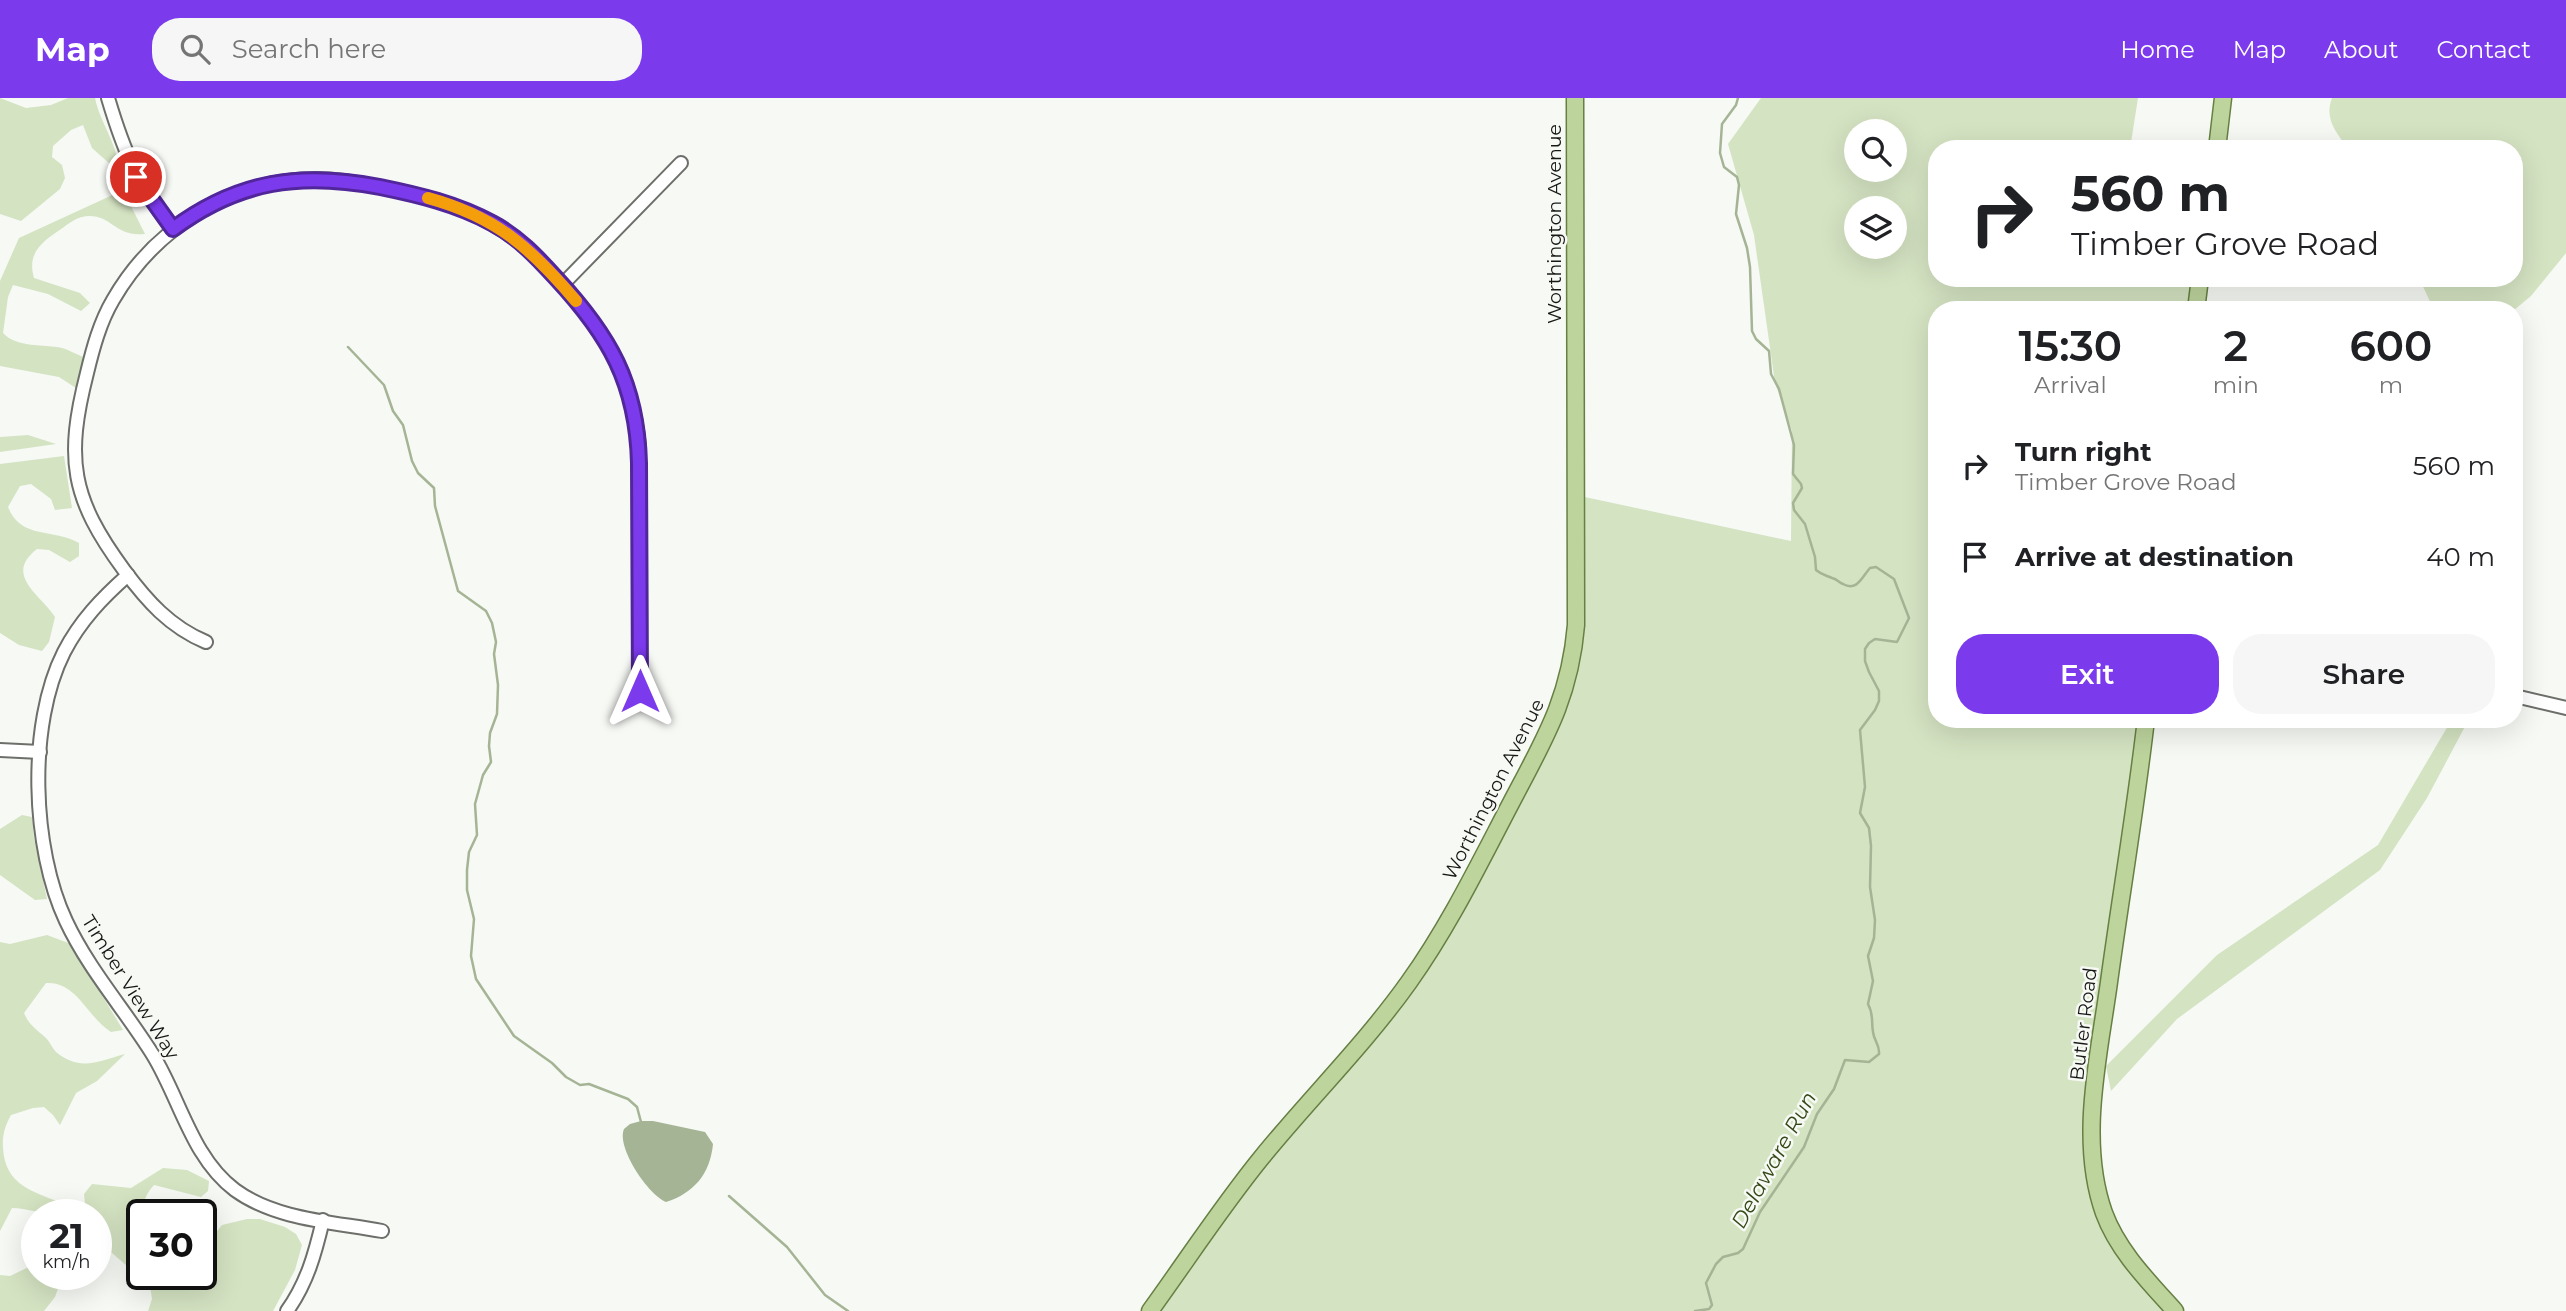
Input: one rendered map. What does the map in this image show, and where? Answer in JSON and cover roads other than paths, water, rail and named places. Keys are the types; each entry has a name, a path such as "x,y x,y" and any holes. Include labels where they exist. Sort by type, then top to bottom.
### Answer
{"main road":[{"name":"Worthington Avenue","path":"1150,1311 1251,1171 1385,1012 1422,963 1451,918 1559,708 1569,677 1576,625 1575,98"},
{"path":"2218,140 2223,98"},
{"name":"Butler Road","path":"2145,728 2100,1049 2092,1135 2094,1167 2105,1213 2129,1258 2175,1311"}],"street":[{"path":"108,98 124,150 136,177 173,229"},
{"path":"562,285 681,163"},
{"path":"206,642 184,632 169,621 128,576 98,531 83,499 75,468 75,422 91,357 107,312 133,270 173,229 197,212 257,187 304,179 344,181 419,196 480,217 503,229 523,244 562,285 606,340 626,383 635,416 639,463 640,691"},
{"name":"Timber View Way","path":"128,576 91,611 62,655 48,698 40,752 39,787 42,834 49,872 60,908 95,971 153,1055 201,1151 221,1177 247,1198 277,1211 382,1231"},
{"path":"2523,698 2566,708"},
{"path":"0,750 40,752"},
{"path":"287,1311 311,1267 323,1220"}],"waterway":[{"name":"Delaware Run","path":"1695,1311 1709,1309 1712,1305 1706,1283 1716,1264 1723,1257 1743,1249 1760,1212 1804,1147 1817,1114 1834,1089 1845,1060 1869,1062 1879,1054 1868,1004 1873,981 1868,956 1874,938 1875,920 1870,887 1871,846 1869,828 1860,813 1865,787 1860,730 1875,710 1879,691 1865,661 1865,649 1875,639 1897,642 1909,618 1894,579 1876,567 1870,568 1859,582 1852,586 1816,570 1805,524 1794,510 1793,503 1802,488 1793,474 1794,445 1779,389 1771,374 1769,351 1756,339 1752,331 1750,267 1736,214 1739,185 1737,177 1724,167 1720,153 1722,124 1738,98"},
{"path":"348,347 384,385 393,411 403,425 412,461 418,473 434,488 435,506 458,591 486,611 496,642 494,654 498,685 497,714 490,733 491,762 483,775 475,804 477,835 469,852 467,870 467,890 474,919 471,956 476,979 514,1036 580,1085 589,1084 628,1099 637,1107 641,1122"},
{"path":"729,1196 787,1247 825,1295 848,1311"}]}
